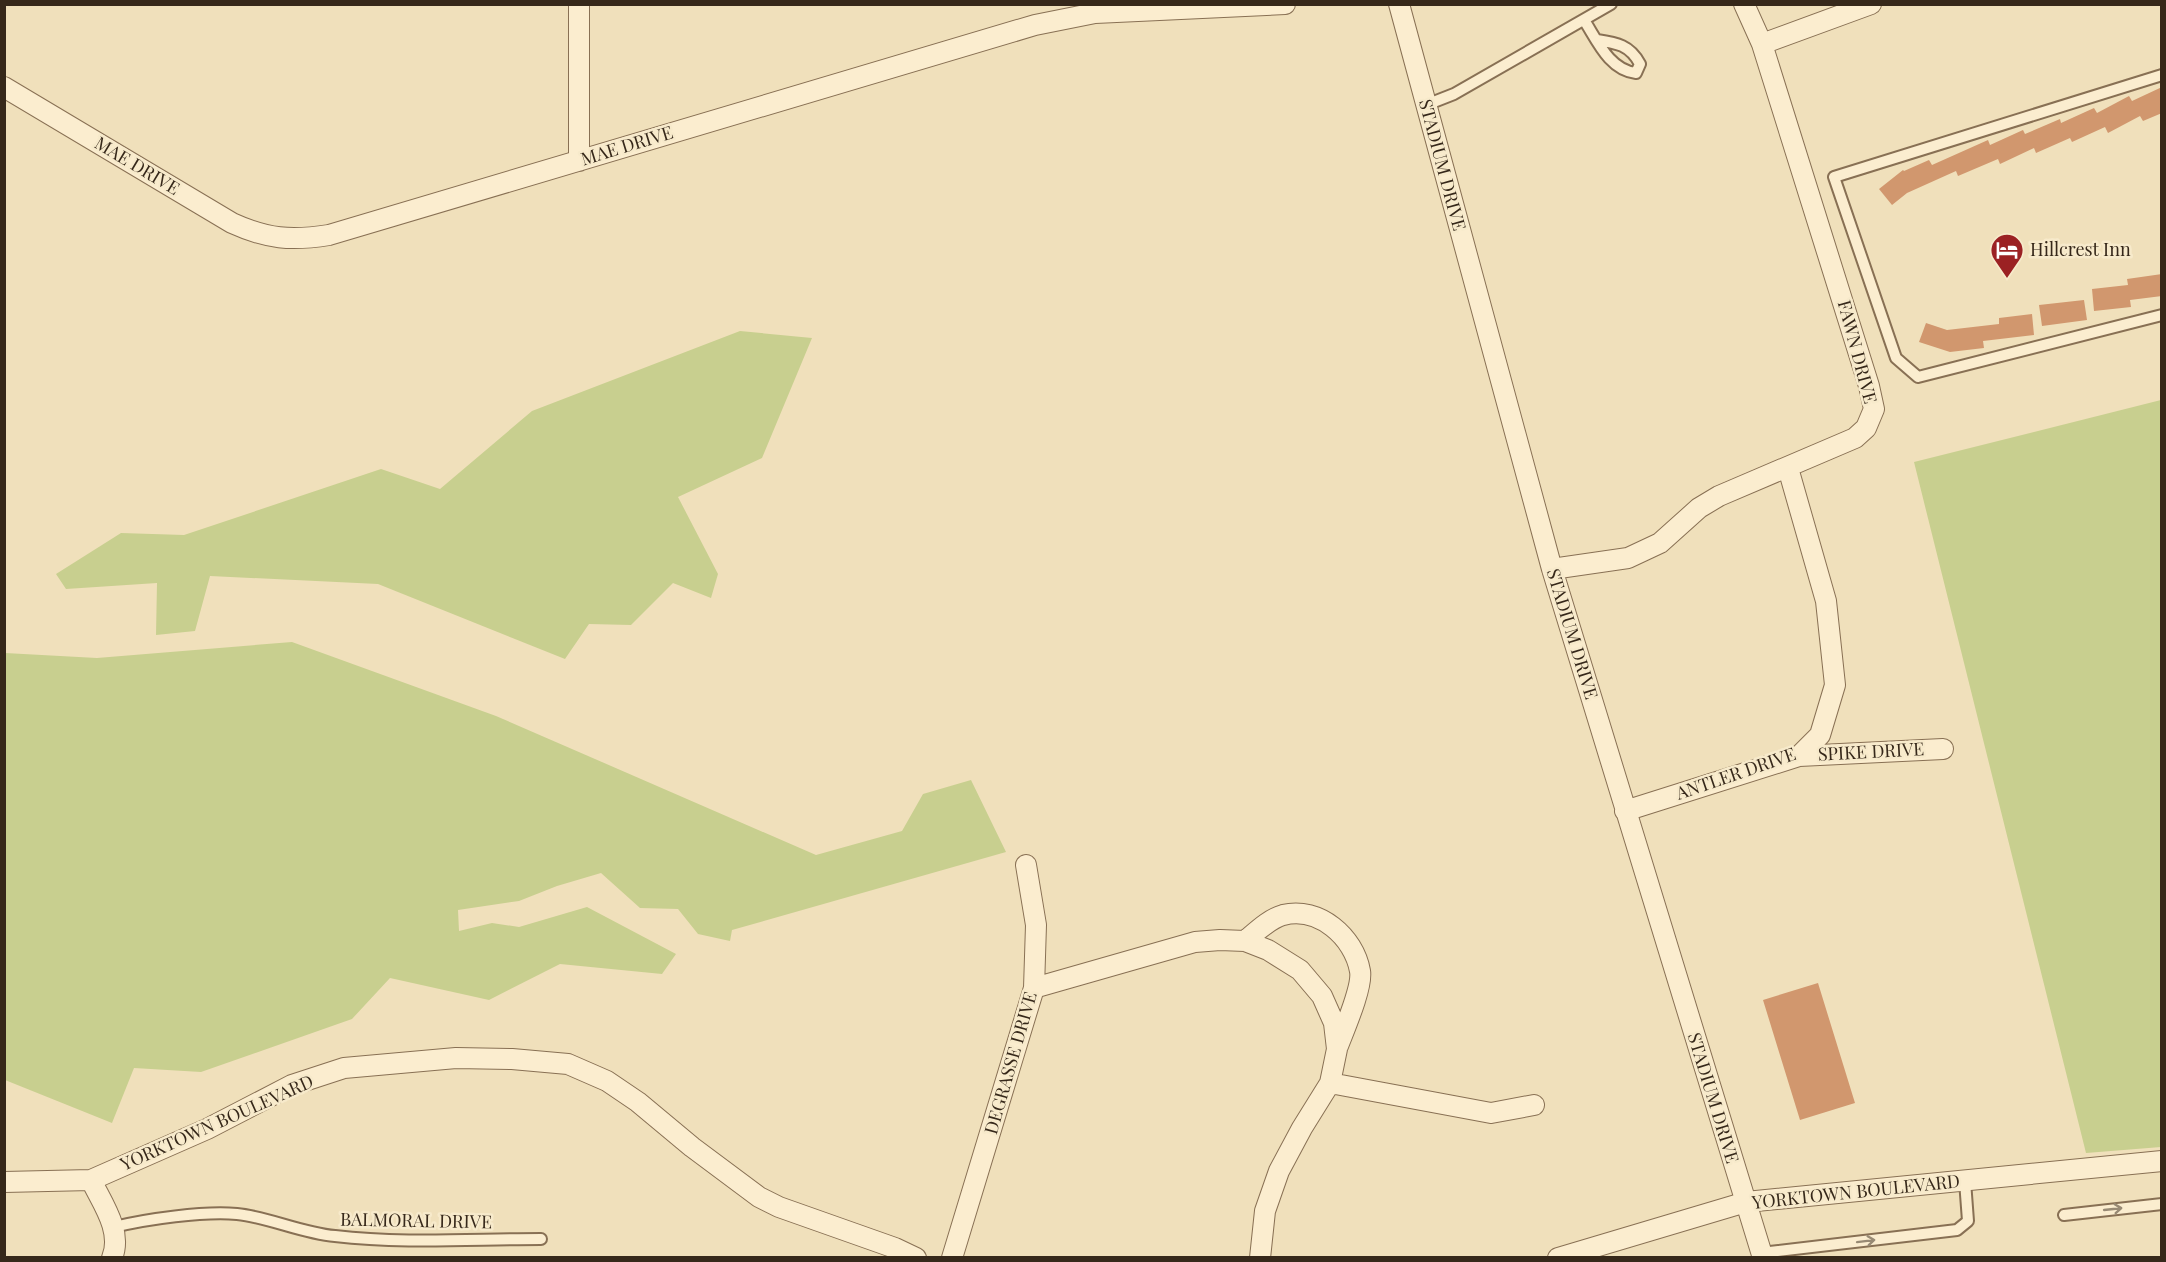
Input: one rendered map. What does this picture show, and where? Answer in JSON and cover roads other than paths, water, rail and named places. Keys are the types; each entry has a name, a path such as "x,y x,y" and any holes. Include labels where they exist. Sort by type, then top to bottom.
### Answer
{"street":[{"path":"579,4 579,161"},
{"name":"MAE DRIVE","path":"4,87 232,223 268,237 288,239 329,236 1024,28 1065,18 1095,13 1285,4"},
{"name":"STADIUM DRIVE","path":"1399,4 1552,569 1762,1255"},
{"path":"1744,4 1762,44 1871,4"},
{"name":"FAWN DRIVE","path":"1552,569 1628,558 1660,543 1699,508 1719,496 1855,438 1866,428 1874,409 1859,348 1762,44"},
{"name":"ANTLER DRIVE","path":"1625,811 1799,756 1820,735 1835,685 1826,601 1788,468"},
{"name":"SPIKE DRIVE","path":"1799,756 1942,749"},
{"name":"DEGRASSE DRIVE","path":"952,1257 1034,988 1036,925 1026,865"},
{"path":"1245,941 1268,922 1282,915 1299,913 1316,917 1333,926 1350,944 1361,973 1354,1002 1337,1049 1330,1083 1279,1171 1265,1210 1260,1257"},
{"path":"1034,988 1196,942 1245,941 1268,950 1300,970 1322,996 1334,1023 1337,1049"},
{"name":"YORKTOWN BOULEVARD","path":"4,1182 91,1180 207,1129 292,1085 344,1068 456,1058 512,1059 568,1064 607,1081 638,1102 692,1147 759,1197 779,1207 916,1257"},
{"path":"1330,1083 1491,1113 1534,1105"},
{"name":"YORKTOWN BOULEVARD","path":"1558,1257 1746,1202 2162,1161"},
{"path":"91,1180 114,1227 115,1252 112,1257"}],"lane":[{"path":"1426,105 1454,94 1611,4"},
{"path":"1584,20 1597,40"},
{"path":"2162,75 1834,177 1896,358 1918,377 2162,315"},
{"path":"1762,1255 1957,1230 1968,1221 1965,1181"},
{"path":"2064,1215 2162,1204"},
{"name":"BALMORAL DRIVE","path":"114,1227 138,1222 214,1214 238,1214 300,1231 334,1236 388,1240 541,1239"},
{"path":"1823,1246 1828,1257"}],"place":[{"name":"Hillcrest Inn","path":"2007,279"}]}
